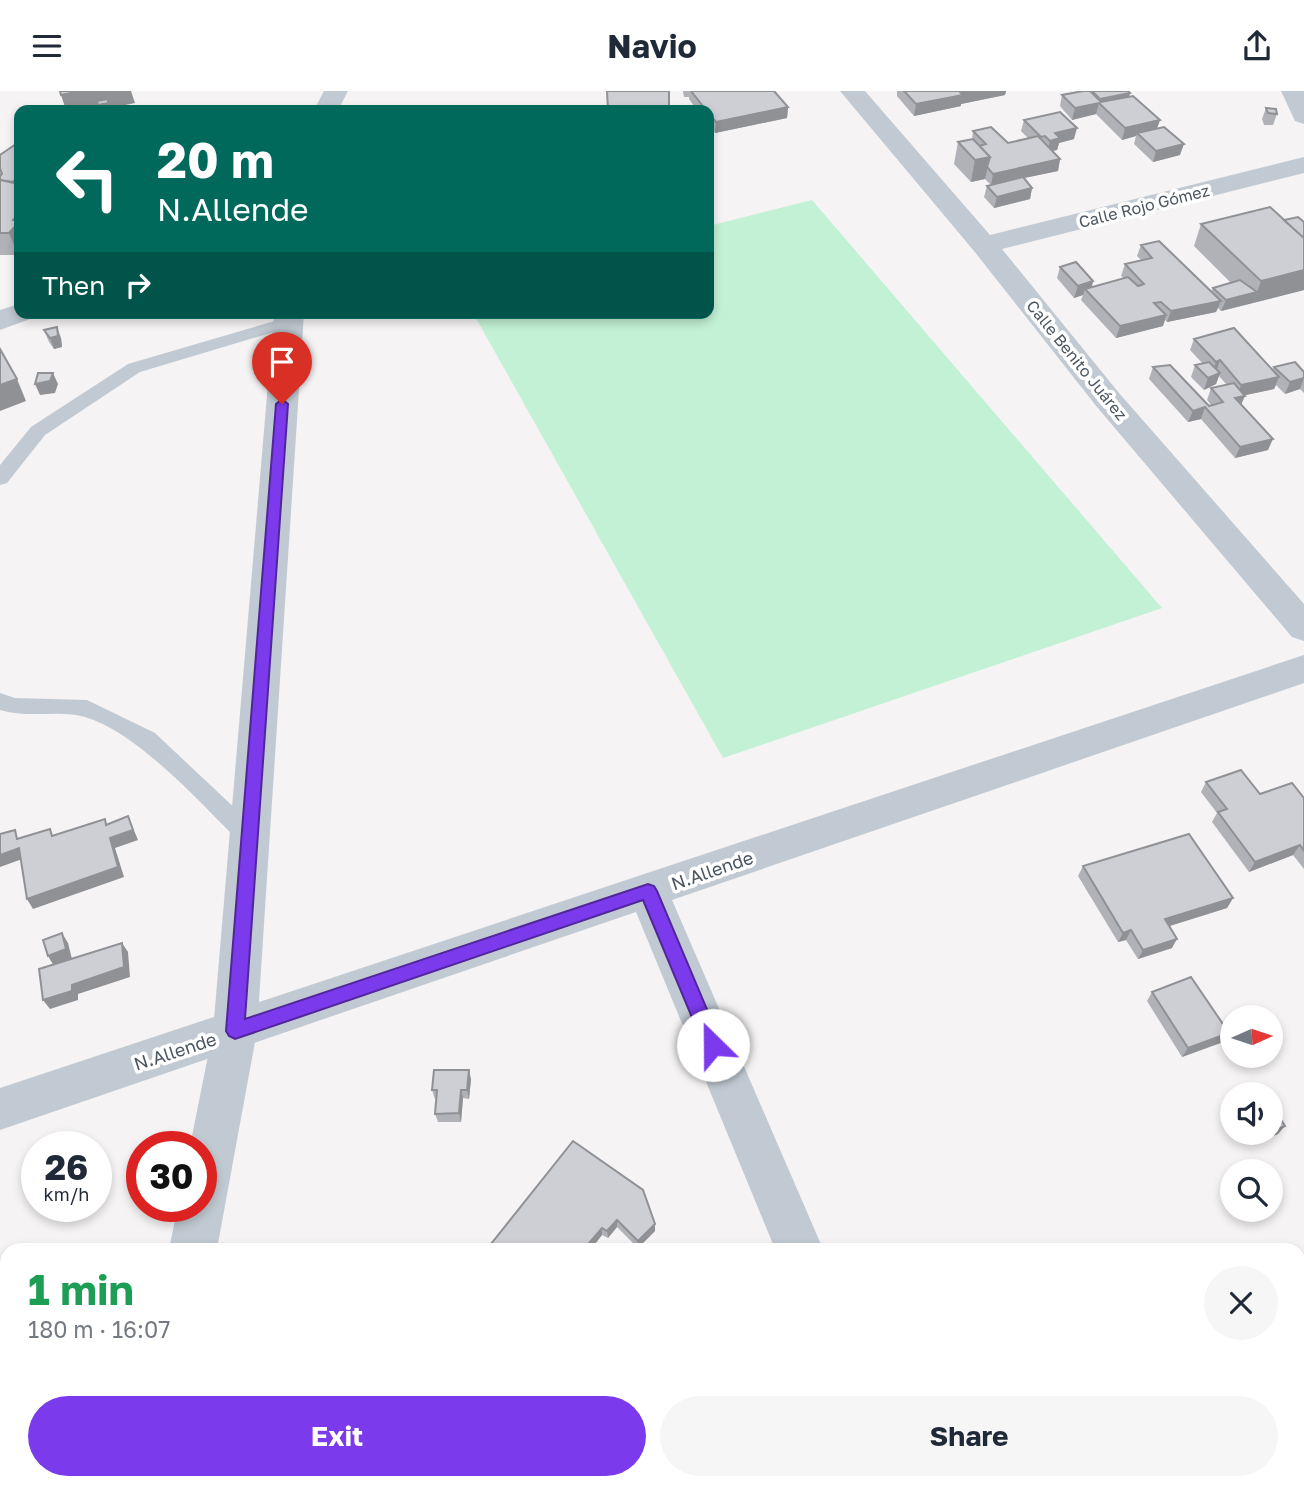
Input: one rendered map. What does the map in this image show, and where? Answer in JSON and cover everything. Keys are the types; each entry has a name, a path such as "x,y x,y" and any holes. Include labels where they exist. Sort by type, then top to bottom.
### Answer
{"street":[{"name":"Calle Benito Juárez","path":"852,91 984,245 1108,400 1304,628"},
{"path":"1293,91 1304,116"},
{"name":"Calle Rojo Gómez","path":"984,245 1304,165"},
{"path":"194,1243 235,1031 289,319"},
{"name":"N.Allende","path":"0,1109 1304,669"},
{"path":"648,891 796,1243"}],"lane":[{"path":"0,478 38,431 134,368 286,319"},
{"path":"0,701 15,706 87,708 147,739 250,837"}],"green space":[{"path":"812,200 1162,608 723,758 476,319 714,319 714,225"}],"building":[{"path":"60,91 80,91 61,95"},
{"path":"607,91 669,91 669,105 608,105"},
{"path":"691,91 774,91 788,107 716,122 714,105 702,105"},
{"path":"904,91 959,91 963,95 916,104"},
{"path":"1090,91 1101,102 1133,96 1160,120 1125,128 1099,103 1075,108 1062,95"},
{"path":"1092,91 1128,91 1130,93 1100,99"},
{"path":"108,99 108,103 98,105 97,101"},
{"path":"1266,108 1276,109 1277,114 1268,113"},
{"path":"1060,112 1077,128 1055,133 1060,138 1050,141 1045,136 1041,137 1024,120"},
{"path":"991,127 1008,143 1038,136 1060,159 993,174 987,167 990,157 979,146 986,144 973,131"},
{"path":"1164,127 1184,144 1156,151 1137,133"},
{"path":"973,139 990,157 975,160 958,142"},
{"path":"14,145 13,182 0,180 0,155"},
{"path":"1023,177 1032,188 997,197 987,186"},
{"path":"0,180 14,183 14,228 9,233 0,233"},
{"path":"1270,207 1304,238 1304,270 1261,281 1201,224"},
{"path":"1298,217 1304,222 1304,238 1284,220"},
{"path":"1159,241 1221,301 1171,311 1161,302 1154,303 1166,315 1120,326 1085,289 1128,277 1138,286 1144,284 1125,264 1152,258 1141,245"},
{"path":"1076,262 1093,281 1078,286 1060,267"},
{"path":"1240,280 1257,292 1226,300 1213,288"},
{"path":"57,327 58,336 50,338 44,330"},
{"path":"1234,328 1279,377 1241,385 1220,360 1216,362 1194,339"},
{"path":"0,349 17,379 0,385"},
{"path":"1209,362 1220,373 1208,378 1195,365"},
{"path":"1295,362 1304,372 1304,378 1290,382 1274,367"},
{"path":"1170,365 1209,406 1223,402 1211,388 1234,383 1245,396 1235,398 1273,439 1240,447 1205,407 1193,411 1153,367"},
{"path":"38,373 53,373 50,381 35,384"},
{"path":"1241,770 1260,794 1292,783 1304,798 1304,851 1300,845 1255,862 1218,812 1227,809 1206,782"},
{"path":"128,816 133,830 110,838 118,867 27,899 19,848 0,855 0,834 15,830 17,839 50,829 52,836 105,819 106,825"},
{"path":"1189,834 1233,898 1165,919 1177,939 1143,950 1131,930 1123,933 1083,866"},
{"path":"62,933 66,949 48,956 43,940"},
{"path":"122,943 124,967 72,985 72,991 43,1000 39,969"},
{"path":"1191,977 1220,1020 1220,1036 1188,1048 1152,992"},
{"path":"434,1070 469,1070 467,1090 461,1090 459,1113 435,1114 437,1090 432,1090"},
{"path":"573,1141 643,1190 655,1224 638,1241 617,1220 607,1231 602,1228 589,1243 492,1243"}],"route":[{"path":"282,404 235,1031 648,891 713,1045"}]}
